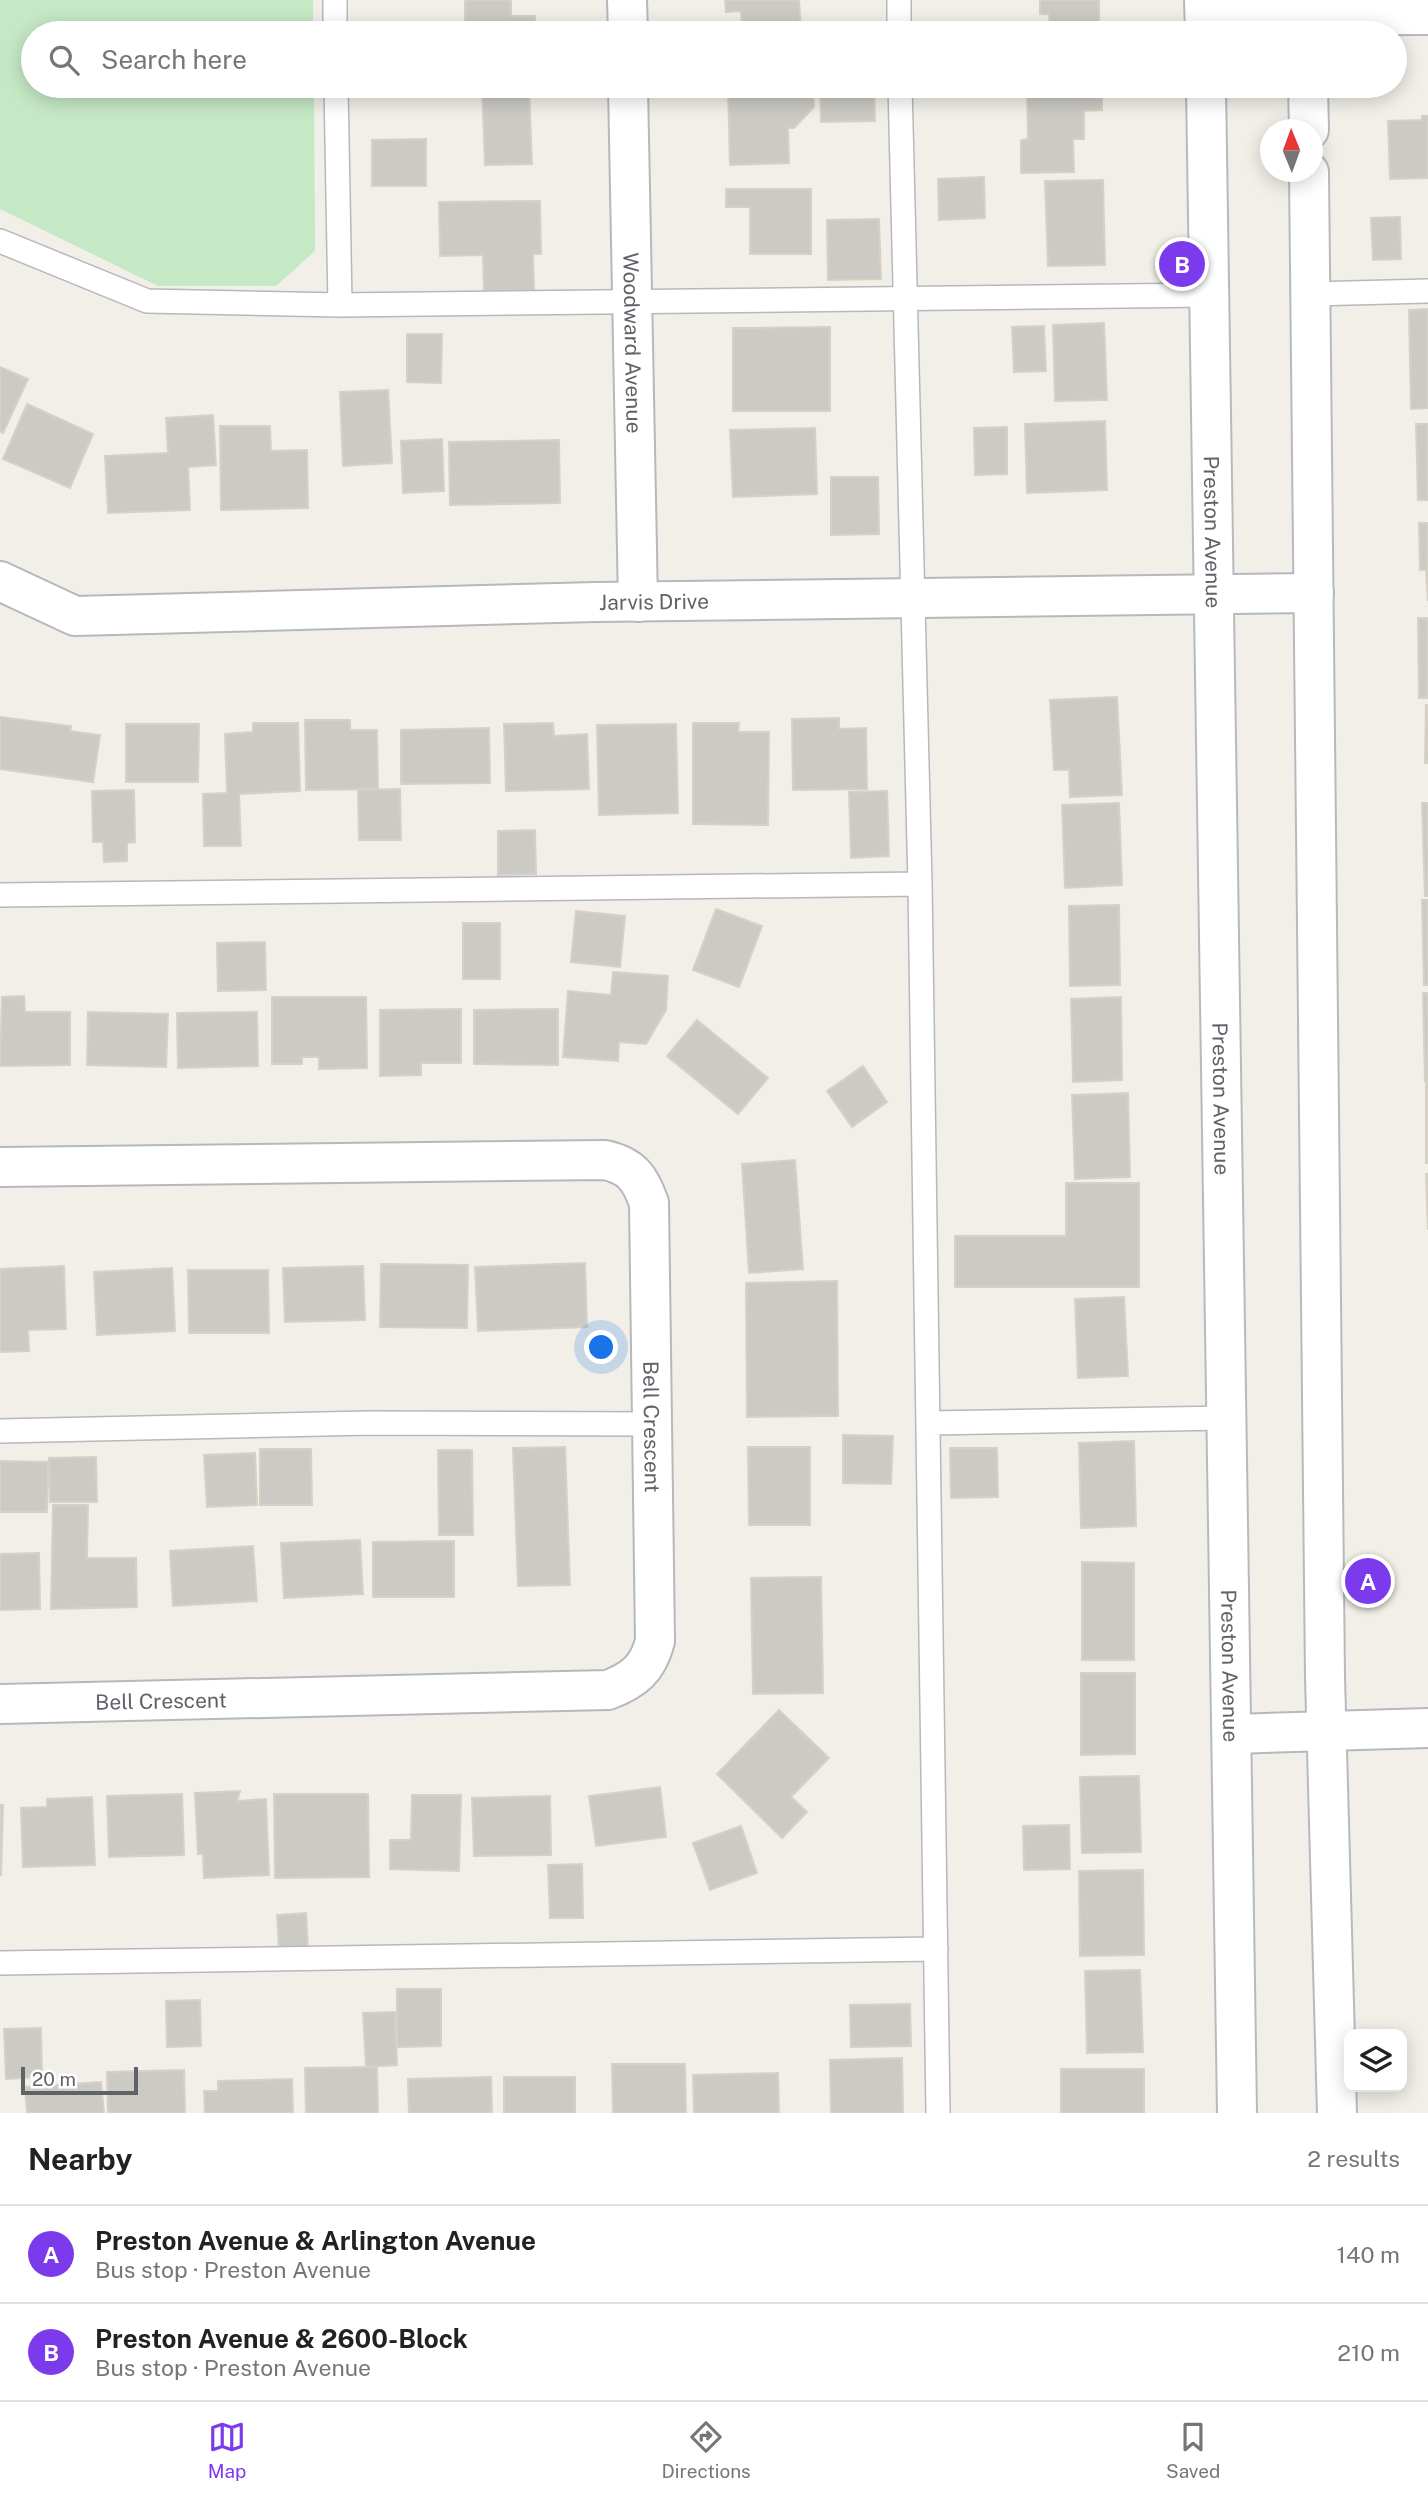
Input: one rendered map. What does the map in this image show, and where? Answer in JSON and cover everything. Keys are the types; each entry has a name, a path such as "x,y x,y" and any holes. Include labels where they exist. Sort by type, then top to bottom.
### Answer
{"street":[{"path":"627,0 628,21"},
{"path":"1205,17 1428,15"},
{"name":"Woodward Avenue","path":"628,98 638,602"},
{"name":"Preston Avenue","path":"1206,98 1237,2113"},
{"path":"1308,98 1308,119"},
{"path":"1309,182 1326,1732 1337,2113"},
{"name":"Jarvis Drive","path":"0,581 75,616 174,611 638,602 1314,593"},
{"name":"Bell Crescent","path":"0,1167 605,1160 625,1164 641,1180 649,1203 654,1641 651,1658 642,1672 628,1683 608,1690 0,1704"},
{"path":"1233,1734 1428,1728"}],"lane":[{"path":"335,0 335,21"},
{"path":"899,0 900,21"},
{"path":"336,98 340,305"},
{"path":"901,98 920,884 938,2113"},
{"path":"0,241 147,301 340,305 1210,295"},
{"path":"1311,294 1428,291"},
{"path":"0,895 920,884"},
{"path":"928,1423 1227,1418"},
{"path":"0,1431 368,1423 652,1424"},
{"path":"0,1964 936,1950"}],"green space":[{"path":"0,0 313,0 313,21 21,21 21,98 314,98 315,251 276,286 158,286 0,209"}],"building":[{"path":"465,0 511,0 511,16 535,16 535,21 465,21"},
{"path":"725,0 799,0 800,21 741,21 741,11 726,12"},
{"path":"1040,0 1099,0 1099,21 1049,21 1049,14 1040,14"},
{"path":"482,98 529,98 532,164 485,165"},
{"path":"728,98 814,98 814,107 794,128 788,128 789,163 730,165"},
{"path":"820,98 874,98 875,121 821,122"},
{"path":"1027,98 1102,98 1102,110 1084,111 1084,139 1073,139 1074,172 1021,173 1021,140 1028,139"},
{"path":"1422,116 1428,116 1428,178 1390,179 1388,121 1422,120"},
{"path":"426,139 426,186 372,186 372,140"},
{"path":"984,177 985,218 939,220 938,179"},
{"path":"1103,180 1105,265 1048,266 1045,181"},
{"path":"726,189 811,189 811,254 750,254 750,207 726,207"},
{"path":"540,201 541,254 533,254 534,290 484,291 483,255 440,256 439,202"},
{"path":"1400,217 1401,259 1373,260 1371,218"},
{"path":"879,219 881,279 828,280 827,220"},
{"path":"1428,309 1428,408 1411,409 1409,310"},
{"path":"1104,323 1107,400 1055,401 1053,325"},
{"path":"1044,326 1046,371 1014,372 1012,327"},
{"path":"830,327 830,411 733,411 733,328"},
{"path":"407,334 442,334 441,383 407,382"},
{"path":"0,367 28,379 3,433 0,431"},
{"path":"388,390 392,463 343,466 340,392"},
{"path":"27,404 93,434 70,488 3,459"},
{"path":"213,415 216,465 188,467 190,510 108,513 105,456 168,453 166,418"},
{"path":"1105,421 1107,490 1027,493 1025,424"},
{"path":"1416,424 1428,424 1428,500 1418,500"},
{"path":"220,426 270,426 271,451 307,450 308,508 221,510"},
{"path":"1007,427 1007,474 975,475 974,428"},
{"path":"815,428 817,494 733,497 730,430"},
{"path":"442,439 444,491 403,493 401,441"},
{"path":"559,440 560,503 450,505 449,442"},
{"path":"831,477 878,477 879,534 831,535"},
{"path":"1419,523 1428,523 1428,601 1426,570 1420,570"},
{"path":"1418,618 1428,618 1428,698 1419,698"},
{"path":"1117,697 1122,795 1070,797 1069,770 1054,770 1050,700"},
{"path":"1428,705 1428,763 1425,763"},
{"path":"0,717 71,726 70,731 100,735 93,782 0,769"},
{"path":"839,718 839,729 866,728 867,789 793,790 792,719"},
{"path":"305,720 350,720 350,730 377,730 378,789 306,790"},
{"path":"253,723 298,723 300,791 239,794 241,846 204,846 203,794 227,793 225,734 253,732"},
{"path":"553,723 554,736 587,734 589,789 506,791 504,724"},
{"path":"693,723 739,723 738,732 769,732 768,825 693,824"},
{"path":"126,724 199,724 198,782 126,782"},
{"path":"676,724 678,813 599,815 597,725"},
{"path":"489,728 490,783 401,784 401,730"},
{"path":"400,789 401,840 359,840 358,790"},
{"path":"134,790 135,842 127,843 127,861 104,862 103,842 93,842 92,791"},
{"path":"887,791 889,856 851,858 849,792"},
{"path":"1119,803 1122,885 1065,888 1062,805"},
{"path":"1422,803 1428,803 1428,896 1425,896"},
{"path":"535,830 536,874 498,875 498,831"},
{"path":"1422,900 1428,900 1428,985 1424,985"},
{"path":"1119,905 1120,985 1070,986 1069,906"},
{"path":"716,909 762,926 739,987 693,970"},
{"path":"576,911 625,916 620,967 571,962"},
{"path":"463,923 500,923 500,979 463,979"},
{"path":"265,942 266,990 218,991 217,943"},
{"path":"613,972 668,976 666,1010 646,1044 619,1042 618,1061 563,1057 568,991 611,995"},
{"path":"1423,993 1428,993 1428,1081 1425,1081"},
{"path":"24,996 25,1012 70,1012 70,1065 0,1066 2,997"},
{"path":"272,997 366,997 367,1068 319,1069 319,1057 302,1057 302,1064 272,1064"},
{"path":"1121,997 1122,1080 1073,1082 1071,999"},
{"path":"461,1009 461,1063 421,1063 421,1075 380,1076 380,1010"},
{"path":"558,1009 558,1065 474,1064 474,1010"},
{"path":"88,1012 168,1014 166,1067 87,1065"},
{"path":"257,1012 258,1066 178,1068 177,1013"},
{"path":"697,1020 768,1078 738,1114 667,1056"},
{"path":"863,1066 887,1102 852,1127 827,1091"},
{"path":"1428,1082 1428,1163 1426,1163"},
{"path":"1128,1093 1130,1177 1075,1179 1072,1095"},
{"path":"795,1160 803,1269 749,1273 742,1164"},
{"path":"1426,1174 1428,1174 1428,1230"},
{"path":"1066,1183 1139,1183 1139,1287 955,1287 955,1236 1066,1236"},
{"path":"585,1263 587,1327 478,1331 475,1267"},
{"path":"381,1264 468,1265 467,1328 380,1327"},
{"path":"64,1266 66,1329 28,1330 29,1351 0,1352 0,1269"},
{"path":"363,1266 365,1320 285,1322 283,1268"},
{"path":"172,1268 175,1331 97,1335 94,1272"},
{"path":"188,1270 268,1270 269,1333 189,1333"},
{"path":"837,1281 838,1416 747,1417 746,1283"},
{"path":"1124,1297 1128,1376 1078,1378 1075,1299"},
{"path":"843,1435 893,1436 891,1484 843,1483"},
{"path":"1134,1441 1136,1526 1081,1528 1079,1443"},
{"path":"565,1447 570,1585 518,1586 513,1448"},
{"path":"748,1447 810,1447 810,1525 749,1525"},
{"path":"950,1448 997,1448 998,1497 951,1498"},
{"path":"260,1449 311,1449 312,1505 260,1505"},
{"path":"438,1450 472,1450 473,1535 439,1535"},
{"path":"255,1453 257,1505 207,1507 204,1455"},
{"path":"96,1457 97,1502 50,1502 49,1458"},
{"path":"0,1461 48,1462 47,1512 0,1512"},
{"path":"53,1505 88,1505 87,1558 136,1558 137,1607 51,1609"},
{"path":"360,1540 363,1594 284,1598 281,1543"},
{"path":"454,1541 454,1597 373,1597 373,1542"},
{"path":"253,1546 257,1601 173,1606 170,1551"},
{"path":"39,1553 40,1609 0,1610 0,1554"},
{"path":"1082,1562 1134,1563 1134,1660 1082,1660"},
{"path":"821,1577 823,1693 753,1694 751,1578"},
{"path":"1081,1673 1135,1673 1135,1754 1081,1755"},
{"path":"779,1710 829,1758 791,1797 807,1812 782,1838 717,1774"},
{"path":"1139,1776 1141,1852 1082,1853 1080,1777"},
{"path":"660,1787 666,1837 596,1846 589,1796"},
{"path":"240,1791 237,1801 266,1799 269,1875 204,1878 203,1854 198,1854 195,1793"},
{"path":"182,1794 184,1855 109,1857 107,1796"},
{"path":"274,1794 368,1794 369,1877 275,1878"},
{"path":"412,1795 461,1795 459,1871 390,1869 390,1840 411,1840"},
{"path":"550,1796 551,1855 474,1856 472,1798"},
{"path":"92,1797 95,1865 23,1867 21,1808 47,1807 47,1799"},
{"path":"0,1805 3,1805 1,1875 0,1875"},
{"path":"1069,1825 1070,1869 1024,1870 1023,1826"},
{"path":"741,1826 757,1873 710,1890 693,1843"},
{"path":"582,1864 583,1918 550,1918 548,1865"},
{"path":"1143,1870 1144,1955 1080,1956 1079,1871"},
{"path":"306,1913 308,1947 279,1949 277,1915"},
{"path":"1140,1970 1143,2052 1087,2053 1085,1971"},
{"path":"397,1989 441,1989 441,2046 397,2047"},
{"path":"200,2000 201,2046 167,2047 166,2001"},
{"path":"910,2004 911,2046 851,2047 850,2005"},
{"path":"395,2012 397,2065 366,2067 363,2013"},
{"path":"41,2028 42,2077 6,2079 4,2029"},
{"path":"902,2058 903,2113 831,2113 830,2060"},
{"path":"612,2064 685,2064 686,2113 613,2113"},
{"path":"377,2067 378,2113 306,2113 305,2068"},
{"path":"1061,2069 1144,2069 1144,2113 1061,2113"},
{"path":"184,2070 185,2113 108,2113 107,2072"},
{"path":"778,2073 779,2113 694,2113 693,2075"},
{"path":"491,2077 492,2113 409,2113 408,2079"},
{"path":"504,2077 575,2077 575,2113 504,2113"},
{"path":"292,2079 293,2113 205,2113 204,2091 218,2091 218,2081"},
{"path":"101,2082 104,2113 27,2113 25,2087"}],"place":[{"name":"Preston Avenue & 2600-Block","path":"1182,264"},
{"name":"Preston Avenue & Arlington Avenue","path":"1368,1581"}]}
